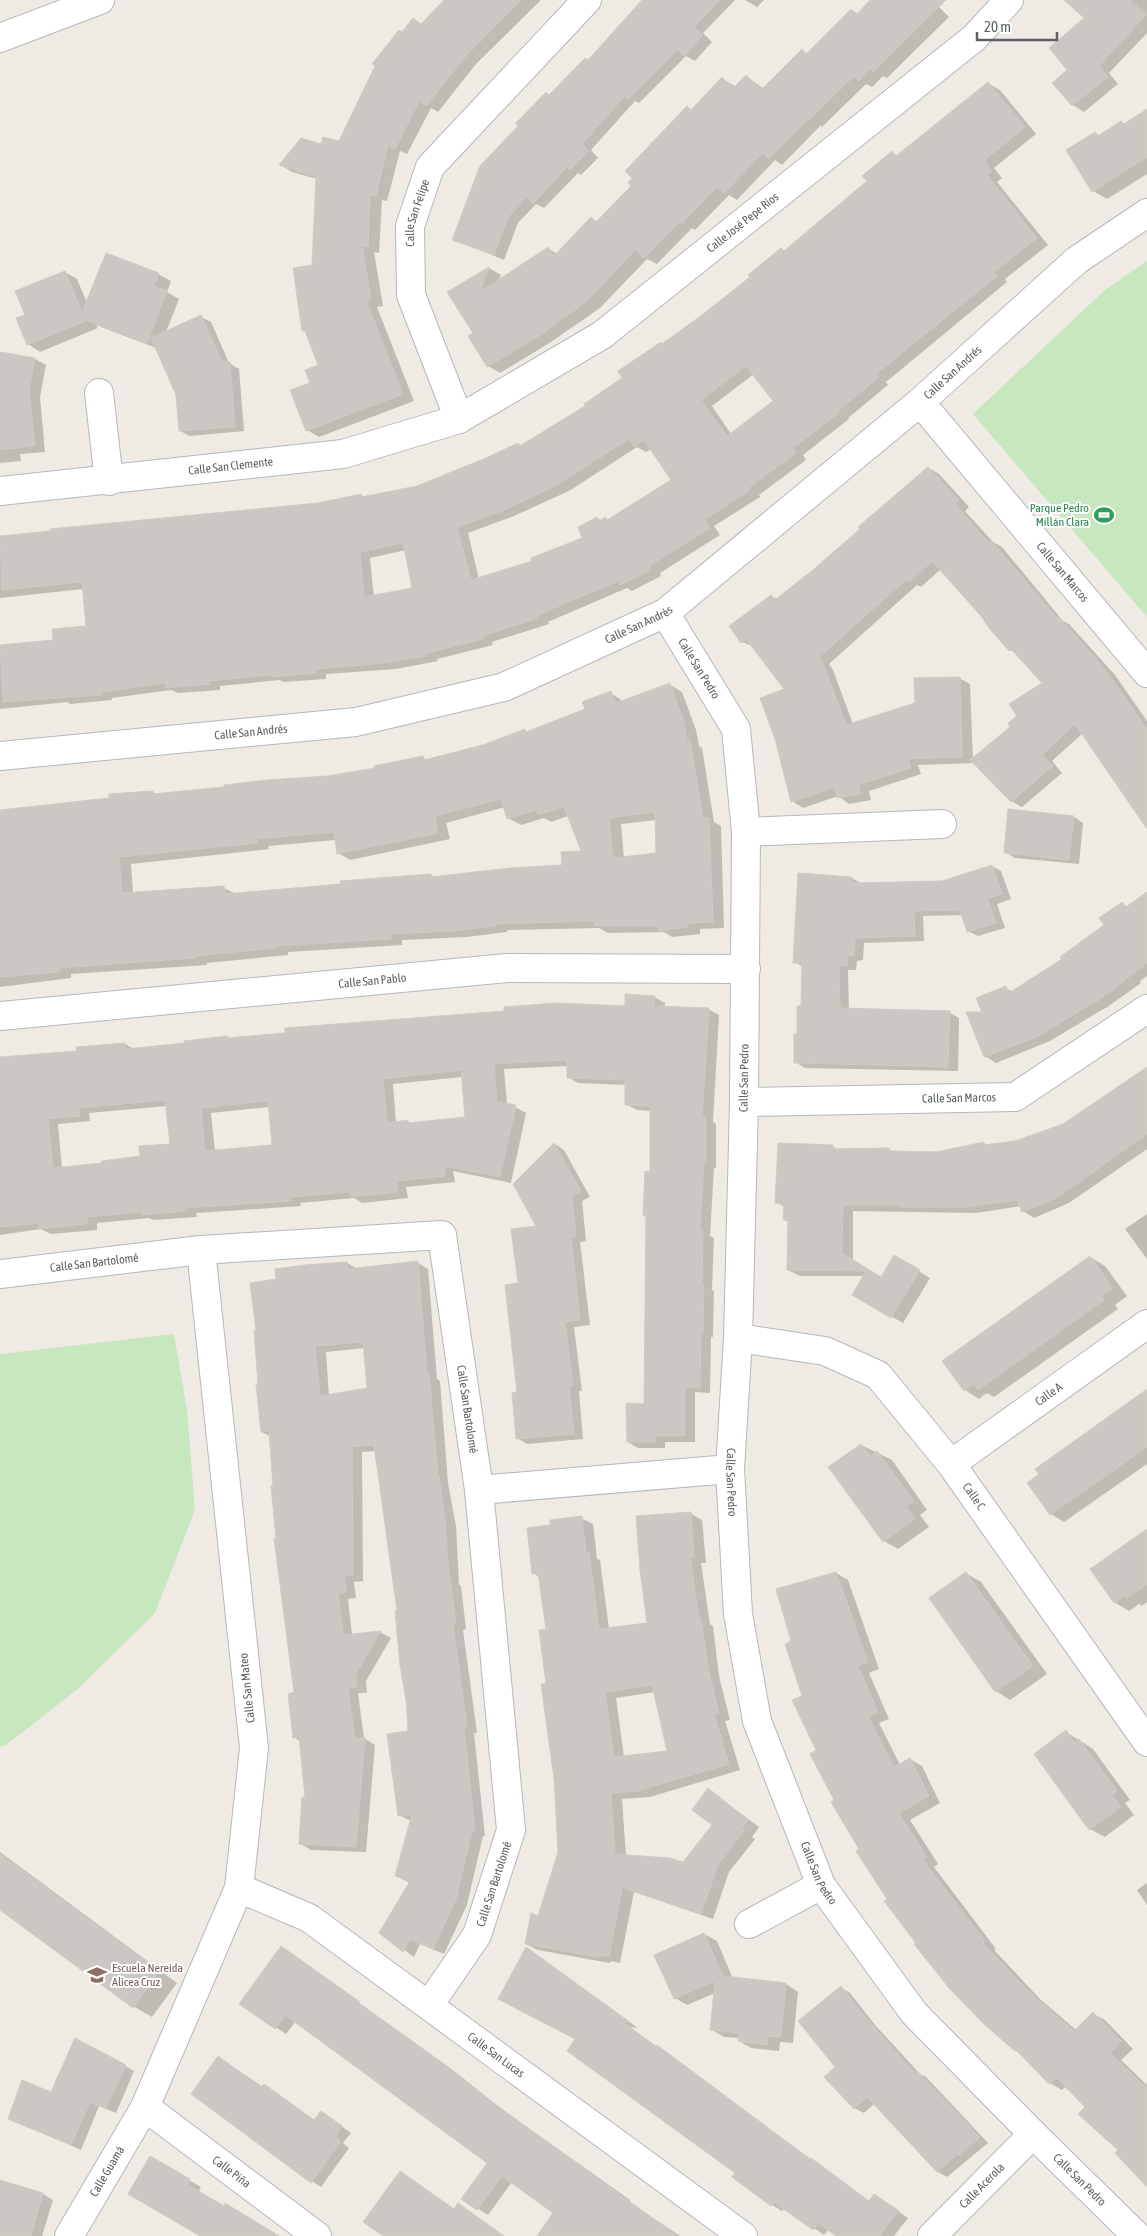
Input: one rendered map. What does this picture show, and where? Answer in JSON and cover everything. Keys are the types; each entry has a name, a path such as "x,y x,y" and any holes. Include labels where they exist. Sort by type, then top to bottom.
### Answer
{"street":[{"path":"0,38 100,0"},
{"name":"Calle San Felipe","path":"459,419 411,296 410,226 430,167 587,0"},
{"name":"Calle José Pepe Ríos","path":"459,419 602,335 974,38 1009,0"},
{"name":"Calle San Andrés","path":"0,756 356,722 504,687 665,613 920,402 1076,260 1147,213"},
{"path":"99,393 109,480"},
{"name":"Calle San Marcos","path":"920,402 1147,674"},
{"name":"Calle San Clemente","path":"0,492 343,454 459,419"},
{"name":"Calle San Pedro","path":"665,613 736,729 746,832 744,1102 738,1338 730,1469 738,1614 756,1721 822,1884 914,2013 1033,2134 1138,2236"},
{"path":"746,832 942,824"},
{"name":"Calle San Pablo","path":"0,1016 507,968 746,969"},
{"name":"Calle San Marcos","path":"744,1102 1015,1096 1147,1009"},
{"name":"Calle San Bartolomé","path":"0,1274 201,1250 442,1235 479,1490 511,1830 477,1935 429,2005"},
{"name":"Calle San Mateo","path":"145,2107 239,1888 254,1748 201,1250"},
{"name":"Calle A","path":"951,1464 1147,1324"},
{"name":"Calle C","path":"738,1338 825,1350 878,1375 951,1464 1147,1742"},
{"path":"479,1490 730,1469"},
{"path":"749,1924 822,1884"},
{"name":"Calle San Lucas","path":"239,1888 309,1918 744,2236"},
{"name":"Calle Piña","path":"145,2107 315,2235"},
{"name":"Calle Guamá","path":"69,2236 145,2107"},
{"name":"Calle Acerola","path":"932,2236 1033,2134"}],"green space":[{"name":"Parque Pedro Millán Clara","path":"1147,261 1147,617 973,414 1105,290"},
{"path":"174,1334 187,1410 195,1510 155,1613 79,1688 6,1745 0,1747 0,1354"}],"building":[{"path":"444,0 521,0 464,58 426,106 419,101 395,149 388,145 376,196 370,194 368,247 362,246 371,299 366,300 403,394 306,431 290,390 310,383 305,370 318,365 305,331 302,331 293,268 312,265 316,177 279,165 301,138 321,144 323,137 339,141 375,66 372,64 399,30 402,32 413,18 421,24"},
{"path":"642,0 720,0 694,27 703,35 684,56 677,50 628,99 625,96 582,144 589,151 570,170 567,167 533,204 527,197 508,217 494,255 452,240 480,166 518,126 516,123 546,92 549,95 585,58 588,60"},
{"path":"870,0 946,0 873,72 870,69 859,81 854,76 769,159 763,153 724,193 717,187 644,258 635,250 587,301 539,336 487,367 468,336 473,333 447,292 489,267 480,292 548,247 554,256 591,217 596,222 631,186 628,183 632,178 625,171 687,106 691,110 722,77 733,88 746,75 761,90 802,49 806,54 851,9 857,14"},
{"path":"1064,0 1130,0 1146,15 1099,66 1108,77 1072,106 1052,83 1067,70 1049,48 1084,18"},
{"path":"988,82 1025,127 984,161 992,171 987,175 1037,238 994,272 997,276 875,375 878,378 838,411 839,413 793,448 796,453 748,488 750,490 704,520 710,528 649,566 651,570 620,585 618,581 538,615 539,618 482,636 483,639 427,653 427,656 384,663 315,669 316,673 209,681 210,684 166,688 165,683 101,692 101,695 3,702 0,645 53,640 52,629 86,626 82,582 2,590 0,536 51,531 50,529 318,503 361,494 362,497 417,486 518,443 520,446 585,406 584,404 622,378 618,371 661,342 662,344 702,315 750,277 748,275 781,248 784,251 867,181 862,176 892,151 896,156","holes":["746,366 773,401 727,436 701,400","629,439 634,447 644,440 671,480 607,520 606,517 599,521 597,517 578,527 582,538 531,558 532,561 471,580 457,527 502,511 557,485","403,543 412,588 364,597 360,552"]},
{"path":"1147,109 1147,157 1092,192 1066,150 1095,132 1098,136 1121,121 1124,124"},
{"path":"106,253 159,273 154,286 167,291 147,343 85,320 27,345 16,318 25,315 15,291 65,271 82,312"},
{"path":"201,315 222,361 230,362 235,427 179,431 176,395 151,338"},
{"path":"0,352 35,358 29,390 35,446 0,450"},
{"path":"928,467 959,500 955,504 988,542 991,540 1057,618 1059,617 1104,668 1147,729 1147,829 1075,724 1042,755 1053,766 1011,802 970,760 1010,727 1008,723 1017,716 1009,704 1042,683 1011,649 1009,651 932,561 910,582 907,579 819,657 823,663 846,725 915,703 914,678 960,677 962,757 908,759 911,768 858,785 861,794 837,798 835,787 791,802 775,739 760,698 784,689 746,639 741,643 729,626 771,595 775,600 814,569 860,529 858,527"},
{"path":"670,683 684,722 687,741 690,740 703,818 709,818 713,922 688,923 688,927 658,931 658,926 595,926 594,921 495,924 495,926 454,931 390,934 391,939 276,946 277,948 195,956 195,958 59,968 59,972 0,977 0,810 109,798 109,794 153,791 153,794 224,787 224,785 267,780 328,776 375,768 374,766 423,756 424,760 483,745 525,729 526,732 585,709 582,702 611,691 616,703","holes":["501,799 507,819 536,810 538,815 564,807 581,851 561,852 562,865 510,868 431,877 431,874 340,881 341,884 225,894 224,886 122,893 119,857 257,843 257,839 334,832 337,854 438,833 435,816","655,812 656,853 613,858 609,818"]},
{"path":"1008,809 1074,816 1069,860 1004,853"},
{"path":"992,865 1002,894 988,899 996,923 967,932 960,910 914,911 915,936 855,938 854,955 848,956 847,966 839,965 840,1008 950,1011 948,1067 794,1063 794,1034 797,1034 797,1006 801,1006 802,963 793,963 798,873 852,877 852,883 942,881"},
{"path":"1147,892 1147,963 1095,1003 1039,1036 984,1057 966,1012 982,1012 976,998 1006,986 1009,993 1062,959 1060,957 1104,925 1099,918 1122,902 1126,907"},
{"path":"625,994 655,996 654,1006 709,1008 702,1117 706,1117 706,1162 704,1162 700,1231 703,1231 702,1284 704,1284 700,1388 685,1387 685,1436 655,1436 655,1442 627,1442 626,1403 644,1404 646,1216 643,1216 645,1171 650,1172 650,1106 625,1105 625,1080 567,1078 567,1060 494,1064 497,1102 516,1105 500,1177 444,1166 445,1176 396,1181 398,1192 351,1197 350,1192 290,1197 291,1201 186,1208 187,1211 142,1215 141,1212 87,1217 87,1224 39,1229 39,1223 0,1227 0,1057 77,1051 76,1047 125,1043 126,1049 185,1043 184,1041 228,1036 228,1038 285,1033 285,1028 504,1011 504,1007 556,1003 625,1006","holes":["461,1070 465,1117 408,1123 408,1120 387,1123 383,1079","165,1100 170,1144 139,1146 140,1156 102,1161 102,1163 53,1168 48,1119 80,1116 79,1108","268,1101 272,1145 205,1151 201,1108"]},
{"path":"1147,1067 1147,1134 1058,1197 1022,1212 1017,1200 965,1207 843,1205 842,1253 881,1277 894,1255 920,1270 891,1318 852,1295 866,1271 787,1270 788,1220 783,1220 784,1204 775,1203 778,1143 833,1145 832,1149 889,1148 889,1151 936,1152 984,1142 984,1145 1015,1141 1063,1124"},
{"path":"554,1143 581,1191 572,1196 576,1236 571,1237 580,1320 565,1322 573,1386 569,1386 574,1434 516,1439 512,1393 517,1392 505,1285 518,1283 511,1229 536,1226 513,1184"},
{"path":"1090,1256 1113,1288 1101,1296 1104,1300 978,1390 974,1384 964,1391 942,1361"},
{"path":"418,1261 427,1374 429,1373 438,1477 445,1520 449,1578 456,1624 453,1624 467,1727 464,1728 475,1830 472,1831 456,1899 433,1949 410,1939 403,1952 379,1933 410,1881 395,1876 412,1814 398,1816 387,1734 408,1731 395,1611 397,1611 374,1445 352,1447 353,1575 344,1576 346,1592 338,1594 343,1635 381,1631 356,1674 357,1687 348,1688 355,1739 365,1737 356,1847 299,1844 302,1797 305,1797 299,1737 293,1738 288,1694 294,1692 274,1538 276,1538 271,1486 273,1485 269,1431 261,1432 256,1384 258,1384 254,1331 256,1331 250,1283 276,1279 275,1269 347,1262 348,1269","holes":["363,1342 367,1388 320,1396 315,1346"]},
{"path":"1147,1389 1147,1447 1050,1515 1027,1483 1039,1474 1035,1469"},
{"path":"861,1444 870,1456 877,1451 914,1501 906,1506 915,1519 883,1542 828,1467"},
{"path":"691,1512 694,1557 690,1557 699,1618 701,1618 708,1668 719,1713 714,1714 729,1764 637,1791 611,1793 615,1854 669,1858 683,1862 712,1825 692,1810 708,1788 748,1820 741,1830 744,1831 718,1865 701,1914 624,1888 623,1884 609,1957 599,1955 598,1957 525,1944 531,1913 538,1916 558,1852 554,1778 541,1684 546,1683 539,1630 546,1629 538,1573 532,1574 527,1528 550,1525 550,1520 582,1516 586,1553 589,1552 599,1629 647,1623 640,1570 636,1516","holes":["652,1685 667,1751 614,1757 605,1692"]},
{"path":"1147,1529 1147,1584 1127,1598 1125,1595 1114,1603 1090,1569"},
{"path":"836,1572 868,1662 858,1666 878,1712 868,1716 894,1767 910,1758 929,1796 899,1813 927,1857 923,1860 985,1941 983,1943 1028,1991 1074,2031 1093,2012 1121,2041 1110,2053 1147,2088 1147,2187 1115,2153 1118,2150 1078,2114 1085,2107 1056,2077 1049,2084 1016,2050 986,2026 949,1988 914,1944 916,1943 884,1901 887,1899 856,1851 859,1849 831,1802 834,1800 810,1754 816,1750 792,1700 802,1696 785,1644 791,1641 776,1589"},
{"path":"966,1572 1033,1666 995,1692 929,1598"},
{"path":"1066,1730 1074,1743 1079,1739 1117,1791 1112,1795 1121,1807 1089,1830 1034,1754"},
{"path":"0,1854 159,1971 133,2008 0,1910"},
{"path":"704,1933 723,1976 786,1983 781,2037 768,2036 767,2045 738,2041 739,2033 710,2030 715,1981 674,1999 654,1955"},
{"path":"281,1946 677,2236 537,2236 553,2213 502,2176 477,2210 461,2199 487,2163 285,2015 275,2029 239,2004"},
{"path":"526,1947 631,2023 623,2022 655,2047 657,2045 869,2201 874,2194 899,2211 879,2236 836,2236 818,2223 813,2230 774,2202 771,2206 732,2177 735,2173 567,2051 575,2039 498,1999"},
{"path":"841,1986 866,2018 914,2072 916,2070 980,2137 960,2156 958,2154 937,2172 867,2097 854,2109 824,2077 835,2067 798,2021"},
{"path":"75,2038 126,2065 106,2108 90,2102 71,2145 8,2119 22,2080 51,2092"},
{"path":"218,2056 261,2087 264,2084 314,2120 321,2111 342,2126 335,2137 341,2141 311,2183 191,2094"},
{"path":"150,2156 190,2179 188,2185 224,2206 225,2203 279,2236 200,2236 128,2194"},
{"path":"400,2171 454,2209 458,2203 504,2236 383,2236 363,2222"},
{"path":"0,2180 43,2193 31,2236 0,2236"}],"place":[{"name":"Parque Pedro Millán Clara","path":"1104,515"},
{"name":"Escuela Nereida Alicea Cruz","path":"97,1975"}]}
